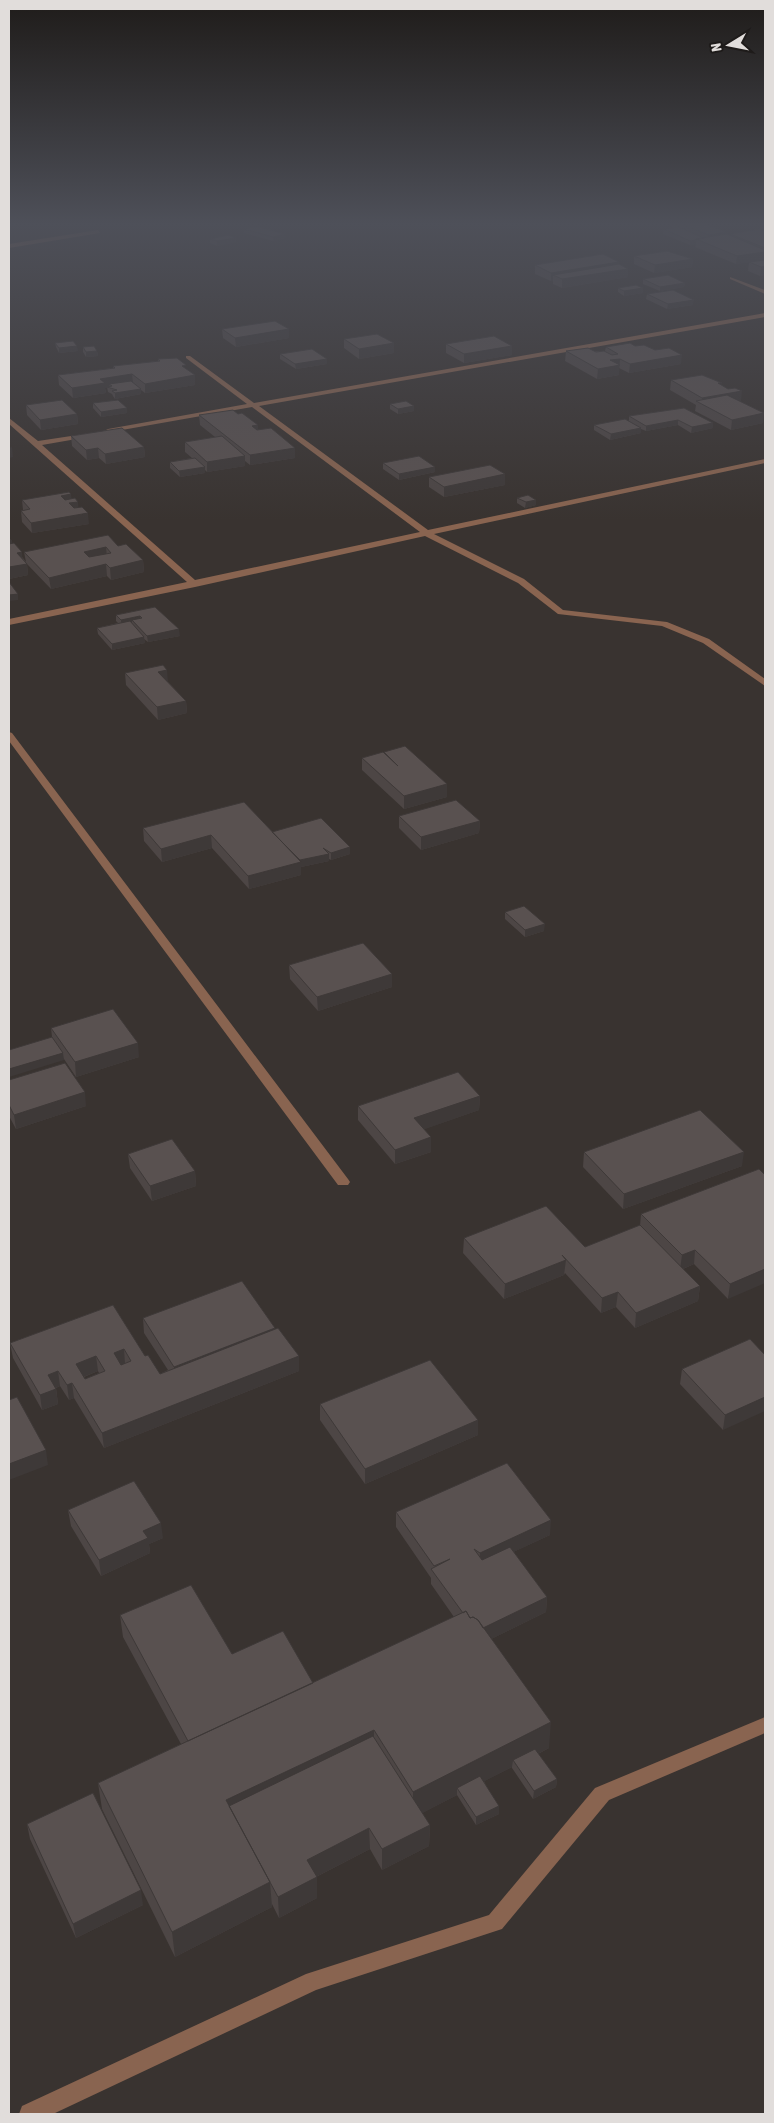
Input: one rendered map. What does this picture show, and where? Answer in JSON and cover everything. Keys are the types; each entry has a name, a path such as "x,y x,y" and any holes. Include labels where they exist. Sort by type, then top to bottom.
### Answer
{"street":[{"path":"103,432 716,322"},
{"path":"188,357 428,534 521,580 561,612 664,624 706,641 765,683"},
{"path":"9,420 195,584"},
{"path":"36,444 93,434"},
{"path":"9,622 195,584 765,461"},
{"path":"9,735 343,1182"},
{"path":"30,2114 313,1981 495,1922 602,1794 765,1725"}],"building":[{"path":"277,322 289,329 235,338 222,329"},
{"path":"377,334 394,343 359,349 344,339"},
{"path":"494,336 512,346 464,354 446,344"},
{"path":"73,341 77,346 59,348 55,343"},
{"path":"630,343 635,346 644,345 655,350 669,348 682,355 630,364 620,359 610,360 620,365 598,369 566,351 588,348 596,352 604,351 612,355 618,354 606,347"},
{"path":"94,346 97,351 86,352 83,347"},
{"path":"312,349 327,359 295,364 280,354"},
{"path":"177,358 186,365 182,366 195,375 145,384 132,374 100,379 105,383 72,388 58,375 160,361 158,359"},
{"path":"702,375 722,383 718,383 728,389 735,388 742,391 702,398 671,380"},
{"path":"131,381 141,389 115,393 112,391 117,390 107,387 112,386 109,384"},
{"path":"727,395 764,413 732,420 696,401"},
{"path":"62,400 77,414 40,420 26,405"},
{"path":"118,400 127,408 101,412 93,403"},
{"path":"406,401 414,406 398,409 390,404"},
{"path":"684,408 713,423 692,427 678,420 646,426 629,416"},
{"path":"233,410 238,414 242,413 258,425 252,426 257,430 271,428 295,448 250,455 199,415"},
{"path":"625,419 641,428 611,434 594,425"},
{"path":"122,428 144,447 105,454 98,448 86,450 71,436"},
{"path":"222,436 245,456 207,462 185,442"},
{"path":"419,456 435,467 399,474 383,463"},
{"path":"195,458 205,467 179,471 170,462"},
{"path":"490,465 505,474 444,487 429,477"},
{"path":"69,492 71,494 61,496 65,500 75,498 78,502 69,503 74,508 82,507 88,513 31,523 21,511 30,509 22,500"},
{"path":"528,495 536,500 526,502 517,498"},
{"path":"108,535 118,546 126,544 143,560 110,568 106,564 49,578 24,552","holes":["106,547 111,553 89,557 84,552"]},
{"path":"14,543 22,552 17,553 27,564 9,567 9,544"},
{"path":"9,582 18,594 9,595"},
{"path":"155,607 179,629 147,636 132,620 142,618 140,616 121,620 116,615"},
{"path":"130,621 144,637 112,644 97,628"},
{"path":"163,665 167,670 158,672 186,701 157,707 125,673"},
{"path":"405,746 447,784 404,796 362,758 383,752 398,766 384,752"},
{"path":"456,800 480,821 421,837 399,816"},
{"path":"244,802 301,862 248,876 211,835 161,849 143,828"},
{"path":"321,818 350,847 331,853 323,848 329,854 300,860 272,832"},
{"path":"524,906 545,924 525,930 505,912"},
{"path":"363,943 392,974 317,997 289,965"},
{"path":"113,1009 138,1043 75,1062 51,1028"},
{"path":"52,1037 63,1053 9,1069 9,1050"},
{"path":"65,1063 85,1092 14,1115 9,1105 9,1080"},
{"path":"458,1072 480,1096 414,1118 431,1137 395,1150 358,1106"},
{"path":"700,1110 744,1152 624,1194 584,1152"},
{"path":"172,1139 195,1171 150,1186 128,1154"},
{"path":"759,1169 765,1175 765,1269 730,1284 695,1250 682,1255 641,1214"},
{"path":"546,1206 585,1247 640,1225 700,1286 636,1313 618,1292 602,1298 562,1255 566,1260 505,1284 464,1238"},
{"path":"242,1281 275,1328 174,1367 143,1318"},
{"path":"113,1305 145,1356 148,1355 160,1374 278,1328 299,1356 102,1433 72,1383 67,1385 58,1371 48,1375 56,1389 40,1395 10,1343","holes":["124,1349 131,1361 121,1365 114,1353","96,1356 105,1371 85,1379 76,1364"]},
{"path":"750,1339 765,1355 765,1397 725,1415 682,1369"},
{"path":"430,1360 478,1420 365,1469 320,1404"},
{"path":"17,1397 46,1450 9,1464 9,1400"},
{"path":"507,1463 551,1520 480,1553 474,1549 482,1560 510,1547 547,1597 483,1628 478,1620 473,1617 470,1618 466,1611 463,1613 431,1569 450,1559 434,1566 396,1512"},
{"path":"134,1481 161,1523 143,1531 148,1538 99,1560 68,1510"},
{"path":"191,1585 232,1654 283,1631 313,1683 188,1741 120,1615"},
{"path":"466,1611 470,1618 473,1617 478,1620 551,1722 413,1792 374,1730 226,1800 270,1882 172,1932 98,1783"},
{"path":"373,1736 430,1825 382,1849 369,1828 307,1860 317,1877 278,1897 229,1806"},
{"path":"535,1749 557,1779 534,1791 513,1760"},
{"path":"480,1776 499,1806 476,1817 457,1788"},
{"path":"93,1793 141,1890 73,1924 27,1824"}]}
